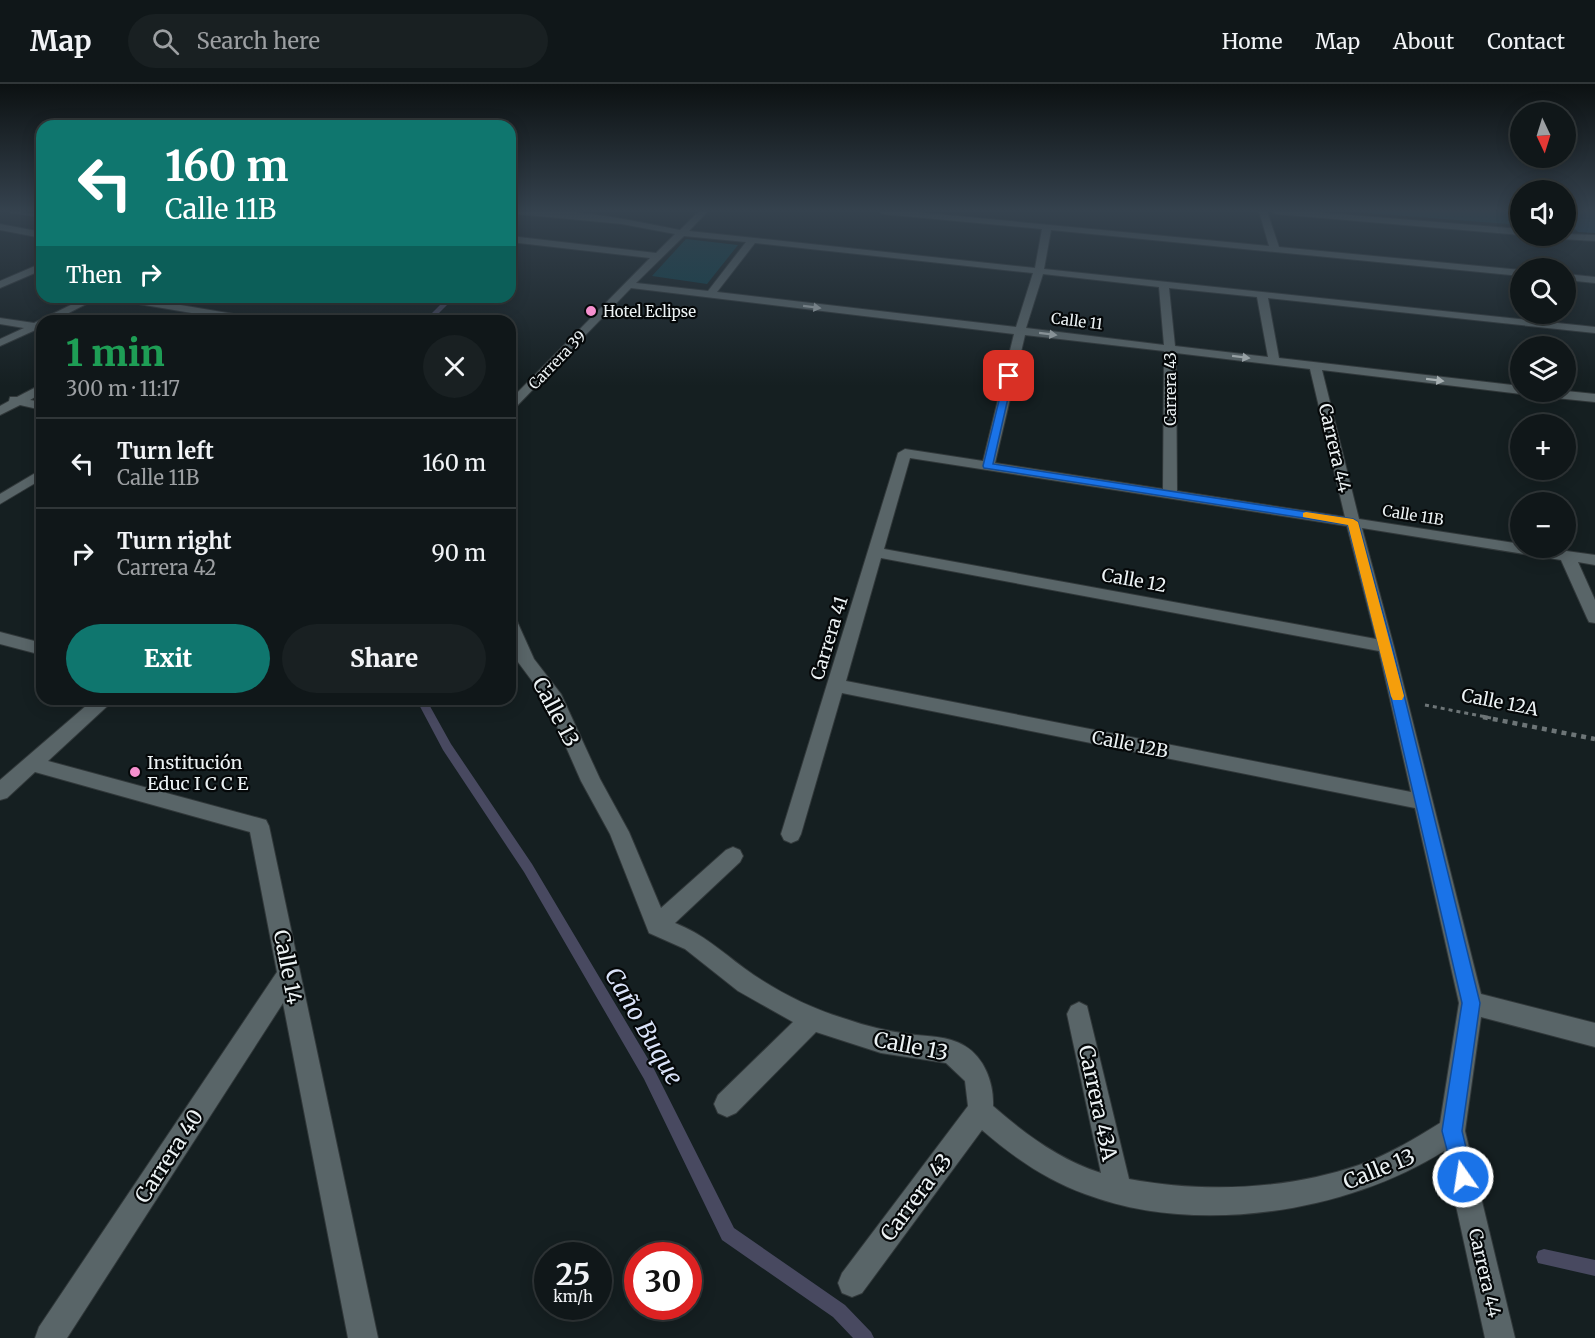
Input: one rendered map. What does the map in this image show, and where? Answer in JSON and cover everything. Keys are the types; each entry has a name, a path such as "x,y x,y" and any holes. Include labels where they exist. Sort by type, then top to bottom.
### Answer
{"street":[{"path":"0,285 34,270"},
{"name":"Carrera 39","path":"516,401 644,270"},
{"path":"710,295 730,270"},
{"path":"1025,270 1595,330"},
{"path":"1485,270 1510,272"},
{"path":"988,466 1020,331 1039,271"},
{"path":"1576,278 1595,280"},
{"name":"Carrera 43","path":"1164,284 1170,349 1170,494"},
{"name":"Calle 11","path":"629,285 1510,389"},
{"path":"1262,295 1274,361"},
{"path":"58,315 83,303"},
{"path":"152,303 223,315"},
{"path":"177,315 188,309"},
{"path":"0,321 36,323"},
{"path":"0,343 36,325"},
{"name":"Carrera 44","path":"1316,366 1353,522 1386,646 1471,1003 1452,1131 1500,1338"},
{"path":"0,411 36,391"},
{"path":"1576,396 1595,398"},
{"path":"0,398 36,405"},
{"name":"Calle 11B","path":"905,453 1510,546"},
{"name":"Carrera 41","path":"791,834 905,453"},
{"path":"0,500 36,477"},
{"name":"Calle 12","path":"876,552 1386,646"},
{"name":"Calle 11B","path":"1576,557 1595,560"},
{"path":"1568,558 1595,618"},
{"name":"Calle 13","path":"516,636 528,662 552,694 591,782 620,832 657,926 698,944 726,969 759,991 813,1019 875,1040 918,1048 941,1048 956,1054 977,1078 981,1095 980,1111 1020,1146 1057,1169 1086,1182 1118,1191 1173,1199 1227,1201 1280,1198 1329,1188 1375,1174 1416,1155 1452,1131"},
{"path":"0,638 36,647"},
{"name":"Calle 12B","path":"836,685 1423,802"},
{"path":"0,792 99,705"},
{"name":"Calle 14","path":"32,764 259,826 363,1338"},
{"path":"657,926 734,856"},
{"name":"Carrera 40","path":"50,1338 289,974"},
{"path":"1471,1003 1595,1035"},
{"name":"Carrera 43A","path":"1079,1014 1118,1191"},
{"path":"727,1104 813,1019"},
{"name":"Carrera 43","path":"852,1284 980,1111"}],"path":[{"name":"Calle 12A","path":"1398,699 1595,739"}],"shaded area":[{"path":"658,270 719,270 707,284 652,276"}],"waterway":[{"name":"Caño Buque","path":"433,315 446,303"},
{"name":"Caño Buque","path":"424,705 447,747 528,868 649,1074 728,1234 839,1311 865,1338"},
{"name":"Caño Buque","path":"1544,1257 1595,1268"}],"slow traffic":[{"path":"1306,515 1353,522 1398,696"}],"place":[{"name":"Hotel Eclipse","path":"591,311"},
{"name":"Institución Educ I C C E","path":"135,772"}],"route":[{"path":"1009,376 988,466 1353,522 1386,646 1471,1003 1452,1131 1463,1177"}]}
